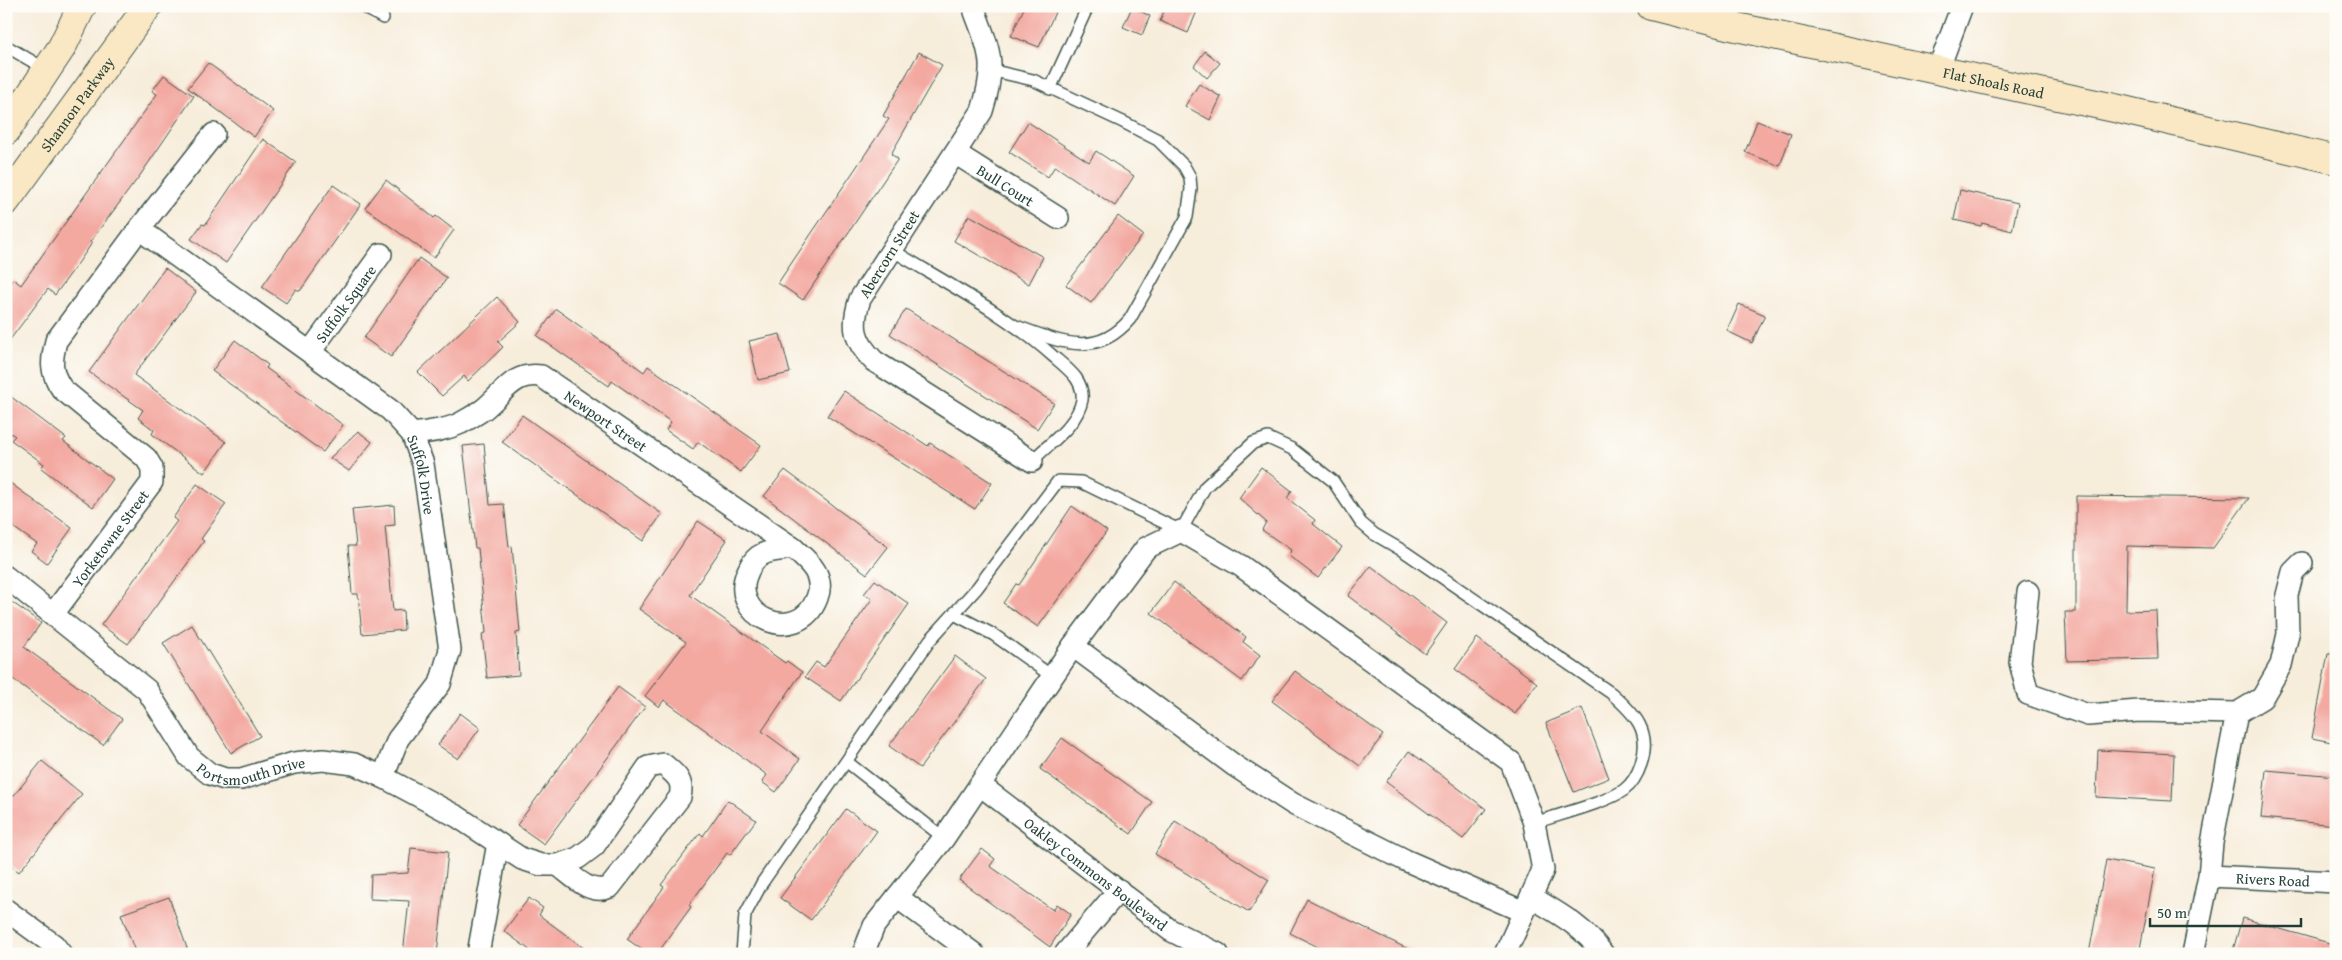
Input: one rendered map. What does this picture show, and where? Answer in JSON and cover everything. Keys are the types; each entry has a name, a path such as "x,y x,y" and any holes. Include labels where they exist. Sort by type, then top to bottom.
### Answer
{"street":[{"path":"6,131 62,47 82,6"},
{"name":"Shannon Parkway","path":"6,201 148,6"},
{"name":"Abercorn Street","path":"976,6 975,12 990,50 991,82 982,111 860,299 854,316 856,335 863,350 874,361 1032,461"},
{"name":"Flat Shoals Road","path":"1651,6 1727,25 1938,70 2336,160"},
{"path":"1938,70 1962,6"},
{"path":"139,229 214,134"},
{"name":"Bull Court","path":"955,153 1058,218"},
{"name":"Suffolk Drive","path":"139,229 390,410 412,434 423,464 450,650 440,684 398,739 384,777"},
{"name":"Yorketowne Street","path":"52,614 152,482 152,468 146,458 62,389 54,377 50,364 56,341 139,229"},
{"name":"Suffolk Square","path":"310,352 380,254"},
{"name":"Newport Street","path":"412,434 437,431 459,424 483,410 516,379 528,374 541,376 793,548"},
{"path":"863,954 874,926 944,838 1073,646 1146,548 1180,531 1241,566 1511,762 1534,823 1542,870 1504,954"},
{"path":"2028,592 2020,662 2028,694 2088,714 2139,711 2237,713 2262,698 2281,665 2288,634 2287,595 2293,572 2302,562"},
{"name":"Portsmouth Drive","path":"6,577 147,690 188,757 210,774 225,779 241,778 294,763 323,760 354,764 384,777 458,817 522,859 541,865 558,865"},
{"path":"1073,646 1235,766 1293,804 1405,860 1565,917 1581,930 1602,954"},
{"path":"2194,954 2209,876 2212,843 2237,713"},
{"path":"664,764 679,777 682,788 680,797 610,887 603,891 592,890 558,865 578,858 594,846 648,767 664,764"},
{"name":"Oakley Commons Boulevard","path":"980,785 1119,890 1170,930 1188,947 1218,954"},
{"path":"478,954 498,843"},
{"name":"Rivers Road","path":"2209,876 2336,882"},
{"path":"1065,954 1119,890"},
{"path":"897,897 974,954"},
{"path":"6,910 54,945 61,954"}],"lane":[{"path":"362,6 383,18"},
{"path":"1050,89 1088,6"},
{"path":"6,46 47,70"},
{"path":"990,70 1033,80 1158,140 1184,166 1190,177 1191,189 1187,217 1130,319 1119,332 1106,340 1075,344 1012,325"},
{"path":"892,250 1012,325 1043,348 1075,377 1081,390 1082,399 1077,412 1049,448 1032,461"},
{"path":"742,954 745,915 762,883 930,640 977,588 1058,481 1081,482 1180,531 1205,487 1253,443 1268,438 1292,449 1333,482 1361,523 1374,534 1405,552 1612,692 1631,710 1643,729 1645,751 1638,774 1625,790 1609,798 1534,823"},
{"path":"954,614 994,635 1053,677"},
{"path":"847,762 944,838"}],"building":[{"path":"1025,6 1058,6 1039,47 1011,36"},
{"path":"1166,6 1199,6 1188,33 1160,21"},
{"path":"1132,7 1150,16 1142,35 1123,27"},
{"path":"1205,51 1220,63 1207,78 1194,66"},
{"path":"919,52 942,65 891,154 898,159 803,300 778,283 889,119 883,116"},
{"path":"208,63 273,111 254,137 188,88"},
{"path":"164,75 194,96 141,174 90,242 92,243 55,295 48,289 6,345 6,288 13,279 21,285 157,94 152,91"},
{"path":"1199,84 1221,97 1210,120 1185,106"},
{"path":"1757,121 1791,134 1780,166 1745,152"},
{"path":"1028,122 1089,162 1096,151 1134,176 1115,206 1055,166 1048,177 1009,152"},
{"path":"263,139 296,162 226,263 191,239 202,224 205,225"},
{"path":"386,180 434,218 436,216 454,230 434,258 365,208"},
{"path":"333,185 361,204 300,291 296,289 286,303 262,287"},
{"path":"1960,190 2018,203 2012,231 1982,223 1981,226 1954,220"},
{"path":"969,215 1043,257 1029,284 954,241"},
{"path":"1118,216 1143,235 1091,303 1066,285"},
{"path":"419,258 447,278 391,357 364,338"},
{"path":"165,268 196,292 134,375 226,442 204,473 152,434 154,430 138,418 143,410 89,372"},
{"path":"497,297 520,322 498,342 503,347 468,381 464,376 442,396 418,372"},
{"path":"1739,304 1765,315 1752,343 1727,331"},
{"path":"556,309 644,372 648,366 761,445 741,472 698,442 693,449 666,430 671,422 612,381 609,386 537,336"},
{"path":"906,309 1054,403 1037,429 890,334"},
{"path":"780,334 790,373 758,380 749,341"},
{"path":"235,340 268,365 266,368 343,425 323,452 212,371"},
{"path":"844,391 928,446 930,443 992,483 975,509 827,416"},
{"path":"6,393 66,438 63,441 113,479 93,507 41,468 44,464 11,440 15,436 6,430"},
{"path":"522,415 662,514 643,541 502,442"},
{"path":"358,431 372,442 349,471 330,458"},
{"path":"484,444 490,505 504,504 509,547 512,546 520,632 516,633 519,675 487,678 482,634 486,633 478,548 475,548 463,446"},
{"path":"1261,467 1292,491 1287,498 1315,520 1313,524 1342,547 1318,578 1289,556 1291,550 1262,530 1266,522 1239,498"},
{"path":"785,470 888,547 867,574 764,496"},
{"path":"6,480 72,528 47,563 31,551 37,544 6,522"},
{"path":"197,484 226,504 201,539 204,541 128,644 101,625 177,521 173,518"},
{"path":"2076,496 2249,498 2213,548 2127,546 2126,611 2156,610 2158,659 2067,661 2065,612 2076,612"},
{"path":"394,505 395,525 385,526 393,611 403,610 404,630 362,634 358,594 352,594 348,546 356,546 352,509"},
{"path":"1072,506 1107,531 1038,627 1003,603 1016,584 1019,585"},
{"path":"698,521 727,540 690,595 785,663 787,661 802,672 762,731 800,759 776,792 762,782 767,775 664,700 659,707 645,696 686,642 639,609"},
{"path":"1371,566 1447,623 1425,654 1348,596"},
{"path":"875,580 909,604 841,701 805,677 816,662 824,667 872,599 864,594"},
{"path":"1174,582 1246,637 1243,642 1260,655 1242,681 1151,613"},
{"path":"6,598 41,623 24,647 122,719 103,745 6,674"},
{"path":"192,625 260,736 231,753 163,643"},
{"path":"1477,638 1537,683 1515,714 1455,669"},
{"path":"2328,654 2336,654 2336,743 2312,738"},
{"path":"955,656 986,679 920,768 889,746"},
{"path":"1295,671 1383,735 1360,766 1272,701"},
{"path":"618,687 645,707 544,844 517,825"},
{"path":"1582,708 1609,778 1574,792 1546,723"},
{"path":"460,713 480,728 458,759 438,745"},
{"path":"1062,738 1152,802 1131,834 1040,769"},
{"path":"2098,750 2174,754 2172,801 2096,797"},
{"path":"1409,751 1486,809 1463,839 1386,782"},
{"path":"42,761 82,794 19,872 6,862 6,805"},
{"path":"2266,770 2336,776 2336,825 2261,818"},
{"path":"728,800 756,820 730,855 727,853 689,905 691,907 657,954 648,954 627,939 664,887 661,885 700,833 703,836"},
{"path":"846,809 877,831 811,920 780,898"},
{"path":"1175,821 1269,880 1249,912 1155,854"},
{"path":"411,848 448,852 437,954 403,954 409,901 370,899 371,875 408,873"},
{"path":"982,849 995,859 990,866 1053,910 1057,904 1071,914 1050,947 959,880"},
{"path":"2106,860 2155,869 2139,954 2089,954"},
{"path":"169,897 189,954 136,954 121,914"},
{"path":"529,898 543,908 539,915 592,954 535,954 504,931"},
{"path":"1307,899 1418,954 1332,954 1290,933"},
{"path":"2242,918 2336,945 2336,954 2232,954"}]}
